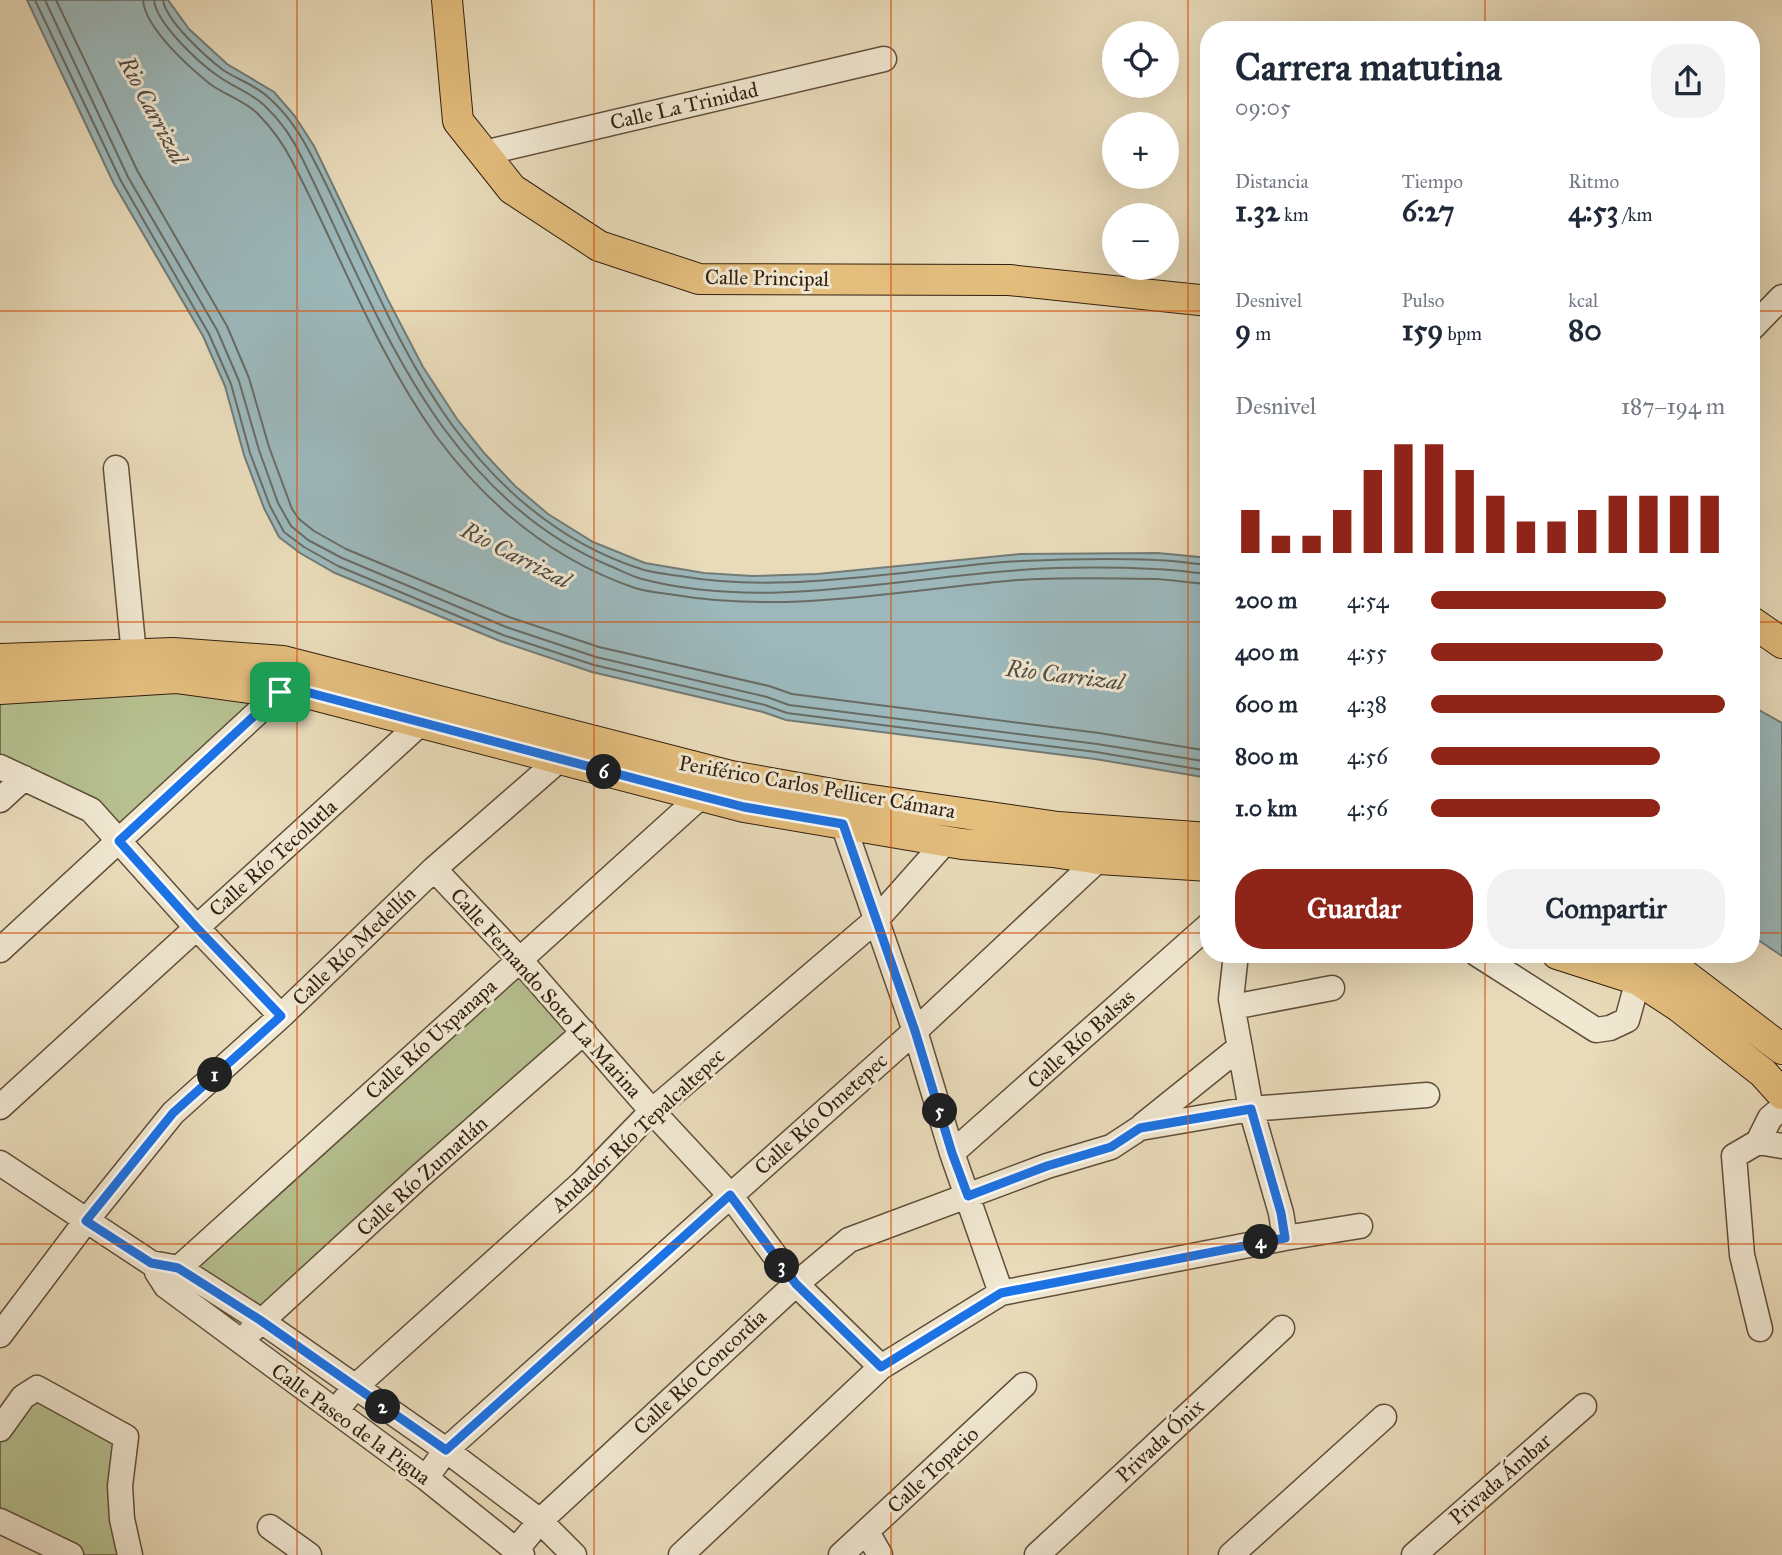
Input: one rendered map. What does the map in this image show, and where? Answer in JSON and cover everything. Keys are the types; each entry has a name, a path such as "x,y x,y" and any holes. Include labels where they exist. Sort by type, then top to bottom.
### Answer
{"main road":[{"name":"Calle Principal","path":"447,0 458,121 512,189 599,246 699,279 1009,280 1200,300"},
{"path":"1760,628 1782,643"},
{"name":"Periférico Carlos Pellicer Cámara","path":"0,659 173,653 283,662 731,776 844,796 1058,827 1200,837"},
{"name":"Periférico Carlos Pellicer Cámara","path":"0,689 176,678 280,692 291,688 744,807 962,844 1099,859 1200,865"},
{"path":"1641,964 1682,973 1782,1049"},
{"path":"1641,964 1678,1006 1763,1073 1782,1094"}],"street":[{"name":"Calle La Trinidad","path":"484,153 884,59"},
{"path":"1760,320 1782,297"},
{"path":"116,468 134,655"},
{"path":"0,950 280,692"},
{"name":"Calle Río Tecolutla","path":"0,1107 422,722"},
{"name":"Calle Río Medellín","path":"0,1335 86,1221 173,1113 281,1016 435,869 559,760"},
{"path":"0,767 91,810 196,927 281,1016"},
{"path":"0,800 24,778"},
{"name":"Calle Río Uxpanapa","path":"172,1277 701,796"},
{"path":"843,824 915,1031 952,1153 1001,1293"},
{"name":"Andador Río Tepalcaltepec","path":"336,1411 355,1387 583,1182 652,1111 876,920 947,840"},
{"name":"Calle Río Ometepec","path":"426,1478 446,1450 915,1031 1099,859"},
{"name":"Calle Fernando Soto La Marina","path":"435,869 730,1195 796,1284 881,1367"},
{"name":"Calle Río Balsas","path":"952,1153 1200,933"},
{"path":"1235,963 1231,999 1251,1109 1281,1213 1285,1238"},
{"path":"1491,963 1595,1030 1610,1028 1627,1020 1641,964"},
{"path":"1233,1007 1332,988"},
{"name":"Calle Río Zumatlán","path":"240,1343 260,1320 584,1032"},
{"path":"1140,1128 1240,1047"},
{"name":"Calle Río Concordia","path":"519,1552 540,1521 796,1284 849,1241 1047,1166 1111,1147 1140,1128 1251,1109 1427,1095"},
{"path":"1760,1329 1742,1255 1734,1156 1770,1144 1770,1118 1782,1108"},
{"name":"Calle Paseo de la Pigua","path":"0,1163 172,1277 260,1320 446,1450 540,1521 574,1555"},
{"path":"681,1555 881,1367 1001,1293 1360,1226"},
{"name":"Calle Paseo de la Pigua","path":"172,1277 240,1343 426,1478 519,1552"},
{"name":"Privada Ónix","path":"1037,1555 1282,1328"},
{"name":"Calle Topacio","path":"841,1555 1024,1385"},
{"path":"0,1429 23,1397 37,1388 126,1437 120,1486 122,1520 130,1555"},
{"name":"Privada Ámbar","path":"1415,1554 1584,1406"},
{"path":"1242,1550 1384,1417"},
{"path":"0,1521 71,1555"},
{"path":"277,1555 271,1527 309,1555"},
{"path":"867,1532 880,1555"}],"green space":[{"path":"0,689 280,692 119,841 25,779 0,800"},
{"path":"519,959 584,1032 260,1320 179,1268"},
{"path":"37,1388 126,1437 130,1555 72,1555 0,1521 0,1429"}],"water":[{"name":"Rio Carrizal","path":"27,0 168,0 189,29 227,64 274,92 294,115 314,146 423,367 457,419 515,486 548,514 593,542 645,563 704,573 752,576 817,574 1020,554 1158,553 1200,557 1200,776 1095,759 786,720 763,712 592,672 500,641 335,573 300,553 279,537 264,508 244,455 225,386 203,336 114,184"},
{"path":"1760,711 1782,723 1782,956 1760,941"}],"route":[{"path":"291,688 744,807 843,824 915,1031 968,1196 1047,1166 1111,1147 1140,1128 1251,1109 1281,1213 1285,1238 1001,1293 881,1367 796,1284 730,1195 446,1450 260,1320 178,1268 151,1263 86,1221 173,1113 281,1016 119,841 280,692 291,688"}]}
